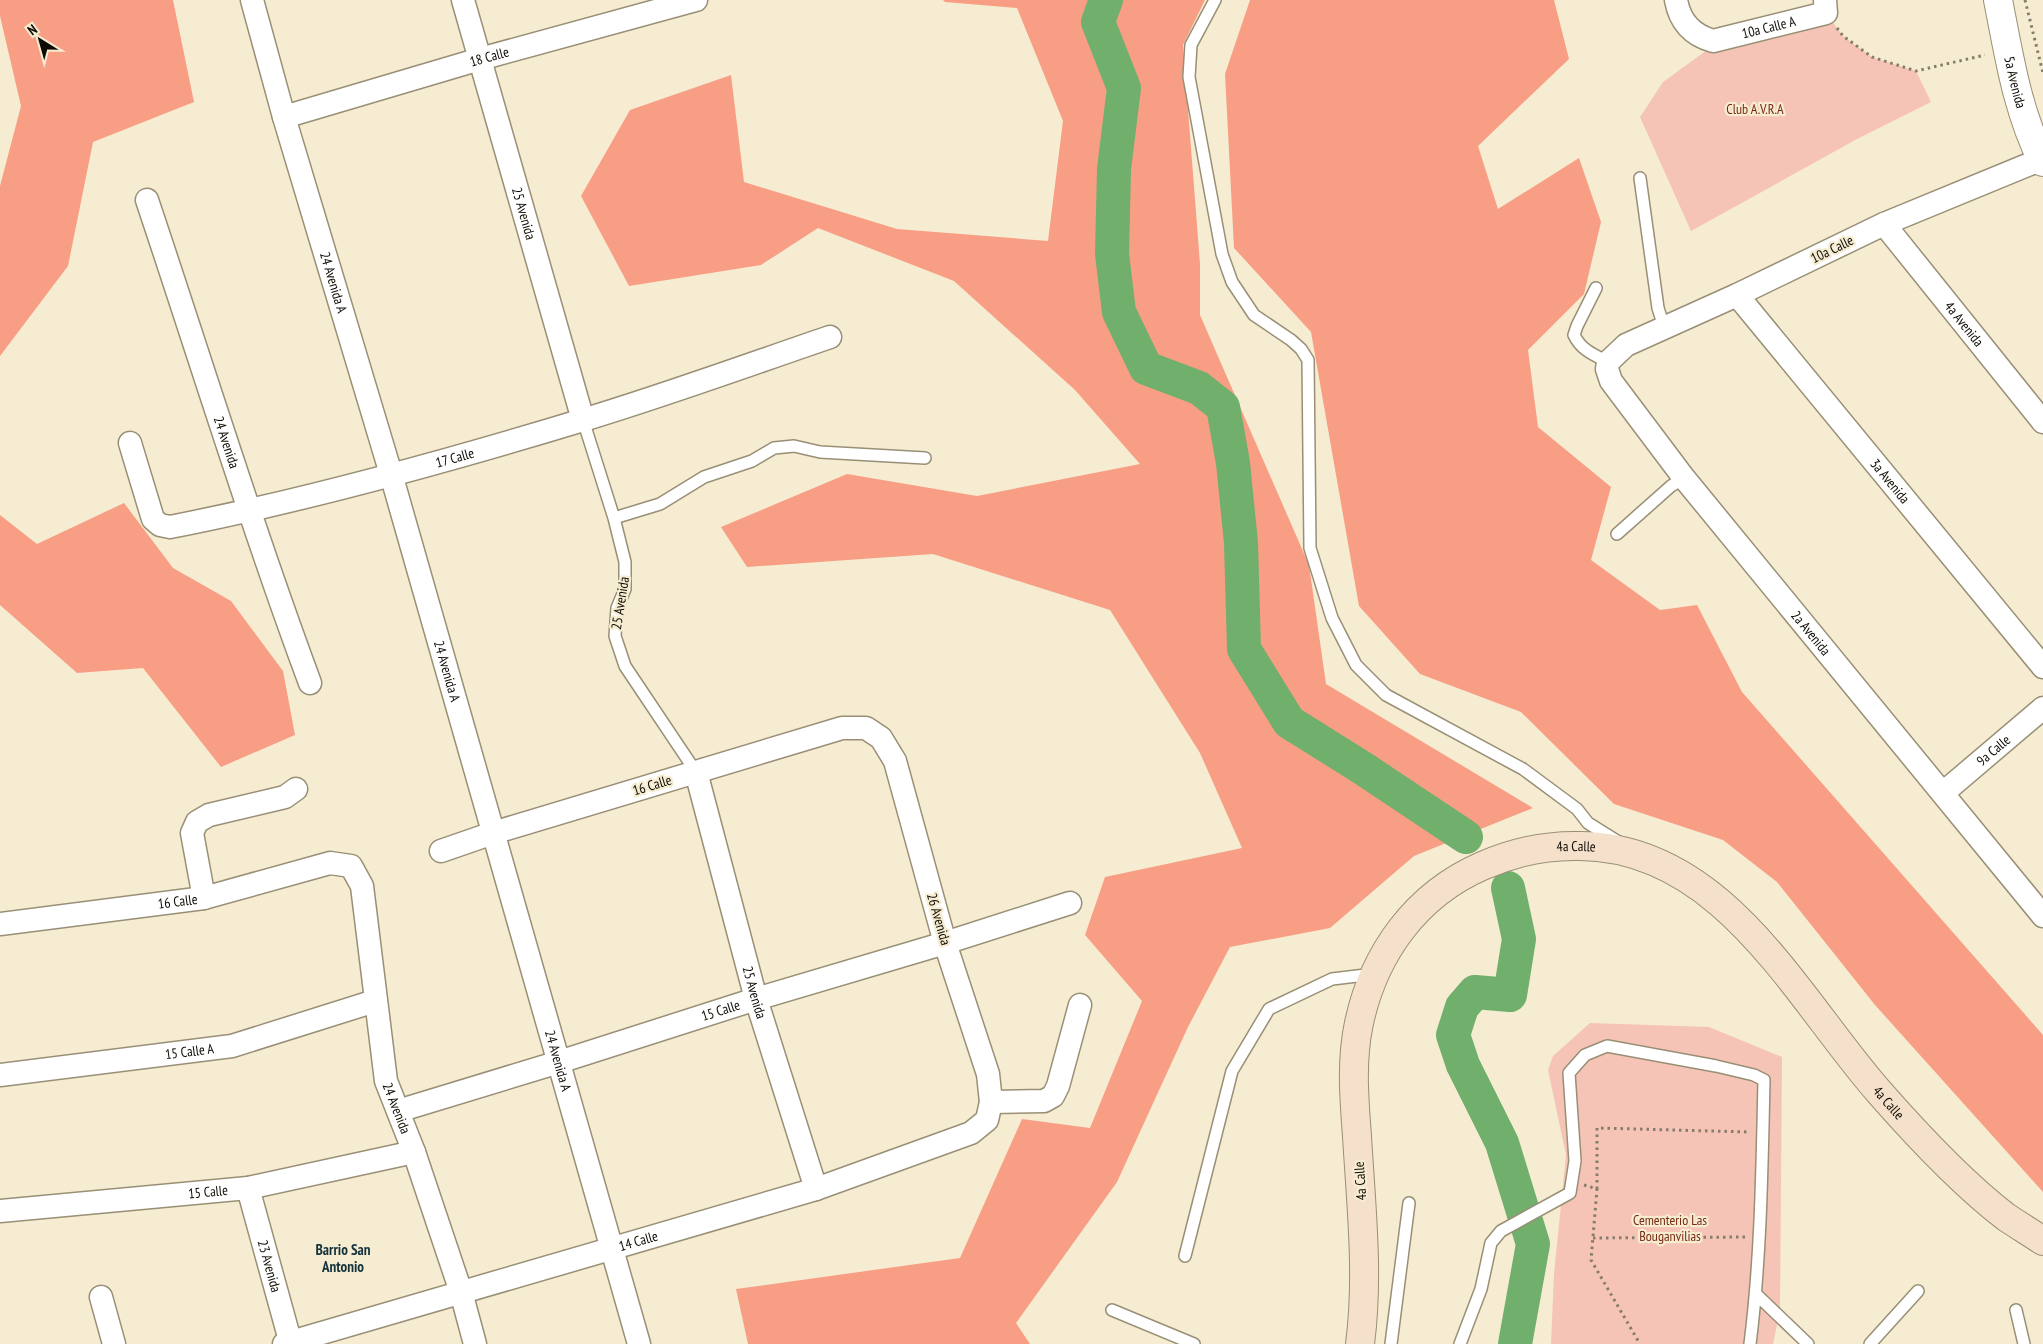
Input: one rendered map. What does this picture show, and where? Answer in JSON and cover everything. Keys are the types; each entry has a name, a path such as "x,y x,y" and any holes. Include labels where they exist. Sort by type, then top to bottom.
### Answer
{"main road":[{"name":"4a Calle","path":"1360,1344 1365,1308 1364,1256 1354,1093 1354,1058 1358,1025 1365,999 1375,974 1400,928 1430,897 1451,881 1471,871 1502,857 1531,849 1585,846 1614,848 1636,854 1695,883 1723,904 1756,937 1879,1092 1961,1176 2005,1216 2043,1242"}],"street":[{"name":"24 Avenida A","path":"252,0 284,118 391,474 639,1344"},
{"name":"25 Avenida","path":"463,0 583,420"},
{"name":"18 Calle","path":"284,118 480,59 646,6 696,0"},
{"name":"10a Calle A","path":"1676,0 1680,15 1685,24 1698,36 1713,41 1827,11"},
{"name":"5a Avenida","path":"1998,0 2020,105 2042,160"},
{"name":"10a Calle","path":"1608,362 1626,345 1737,295 1884,224 2042,160"},
{"name":"24 Avenida","path":"147,200 251,511 272,581 310,683"},
{"name":"4a Avenida","path":"1884,224 2043,422"},
{"name":"3a Avenida","path":"1737,295 2043,667"},
{"name":"17 Calle","path":"130,443 153,519 160,525 170,527 251,511 583,420 830,338"},
{"name":"2a Avenida","path":"1608,362 1607,369 1611,381 1684,478 2043,916"},
{"name":"9a Calle","path":"1944,793 2043,708"},
{"name":"16 Calle","path":"441,851 493,833 842,728 866,728"},
{"name":"26 Avenida","path":"866,728 881,738 895,760 945,943 988,1074 989,1111"},
{"name":"25 Avenida","path":"696,772 756,999 816,1189"},
{"path":"204,898 192,833 197,822 209,814 285,797 296,789"},
{"name":"16 Calle","path":"0,924 204,898 330,863 351,866"},
{"name":"24 Avenida","path":"351,866 362,886 386,1081 414,1152 475,1344"},
{"name":"15 Calle","path":"398,1110 559,1062 756,999 945,943 1070,903"},
{"name":"15 Calle A","path":"0,1075 232,1046 375,1001"},
{"path":"989,1111 1044,1100 1053,1096 1058,1086 1080,1005"},
{"name":"14 Calle","path":"288,1343 816,1189 971,1133 989,1111"},
{"name":"15 Calle","path":"0,1211 248,1188 414,1152"},
{"name":"23 Avenida","path":"248,1188 288,1343"},
{"path":"101,1297 114,1344"}],"lane":[{"path":"1215,0 1191,46 1189,78 1222,254 1232,282 1254,315 1291,340 1308,360 1310,548 1332,618 1356,665 1386,695 1523,769 1577,809 1588,823 1636,854"},
{"path":"1640,178 1658,308 1664,327"},
{"path":"1596,288 1574,335 1579,344 1590,353 1608,362"},
{"name":"25 Avenida","path":"583,420 626,562 625,589 617,608 615,636 625,666 696,772"},
{"path":"614,518 660,504 704,477 752,461 774,448 794,446 820,452 925,458"},
{"path":"1617,534 1671,486 1684,478"},
{"path":"1185,1256 1232,1071 1269,1009 1332,979 1375,974"},
{"path":"1460,1344 1481,1289 1491,1243 1501,1231 1571,1187 1575,1162 1570,1073 1585,1055 1607,1046 1716,1066 1754,1075 1764,1080 1760,1237 1750,1344"},
{"path":"1391,1344 1410,1203"},
{"path":"1870,1344 1918,1291"},
{"path":"1756,1295 1808,1344"},
{"path":"1112,1310 1194,1344"},
{"path":"2016,1310 2024,1344"}],"path":[{"path":"2025,0 2043,73"},
{"path":"1827,11 1843,36 1872,57 1916,71 1966,60 2007,48"},
{"path":"1640,1344 1591,1260 1597,1189 1597,1128 1763,1132"},
{"path":"1571,1187 1597,1189"},
{"path":"1593,1238 1760,1237"}],"green space":[{"name":"Club A.V.R.A","path":"1826,13 1843,36 1872,57 1916,71 1931,102 1857,139 1691,231 1640,117 1663,82 1721,40"},
{"name":"Cementerio Las Bouganvilias","path":"1590,1023 1709,1027 1782,1057 1780,1310 1773,1344 1551,1344 1554,1274 1566,1155 1548,1070 1553,1056"}],"shaded area":[{"path":"0,0 173,0 194,102 93,142 68,266 0,356 0,186 21,106 0,16"},
{"path":"943,0 1205,0 1183,45 1200,264 1200,315 1309,565 1326,684 1533,808 1414,856 1330,928 1230,947 1188,1027 1117,1182 1016,1323 1030,1344 748,1344 736,1289 960,1258 1022,1119 1090,1128 1142,1001 1085,935 1105,877 1242,848 1200,753 1110,610 933,554 747,567 721,527 847,474 977,496 1140,464 1075,390 954,281 818,228 761,265 629,286 581,196 630,110 731,75 744,182 897,229 1048,241 1063,121 1017,8 945,2"},
{"path":"1250,0 1554,0 1569,59 1478,146 1498,209 1579,158 1601,222 1584,294 1528,350 1538,427 1611,487 1591,560 1660,610 1697,605 1742,692 2043,1035 2043,1192 1875,1005 1777,882 1723,840 1614,804 1521,712 1420,674 1359,606 1311,332 1234,248 1225,74"},
{"path":"124,503 173,568 231,601 283,671 295,735 221,767 143,668 77,673 0,605 0,515 37,544"}],"waterway":[{"path":"1106,0 1098,22 1124,88 1114,169 1112,254 1119,312 1146,368 1199,388 1223,407 1233,463 1241,543 1244,649 1289,722 1466,837"},
{"path":"1508,888 1519,939 1510,995 1475,992 1462,1007 1453,1035 1463,1065 1502,1143 1533,1244 1515,1344"}],"district":[{"name":"Barrio San Antonio","path":"343,1258"}]}
